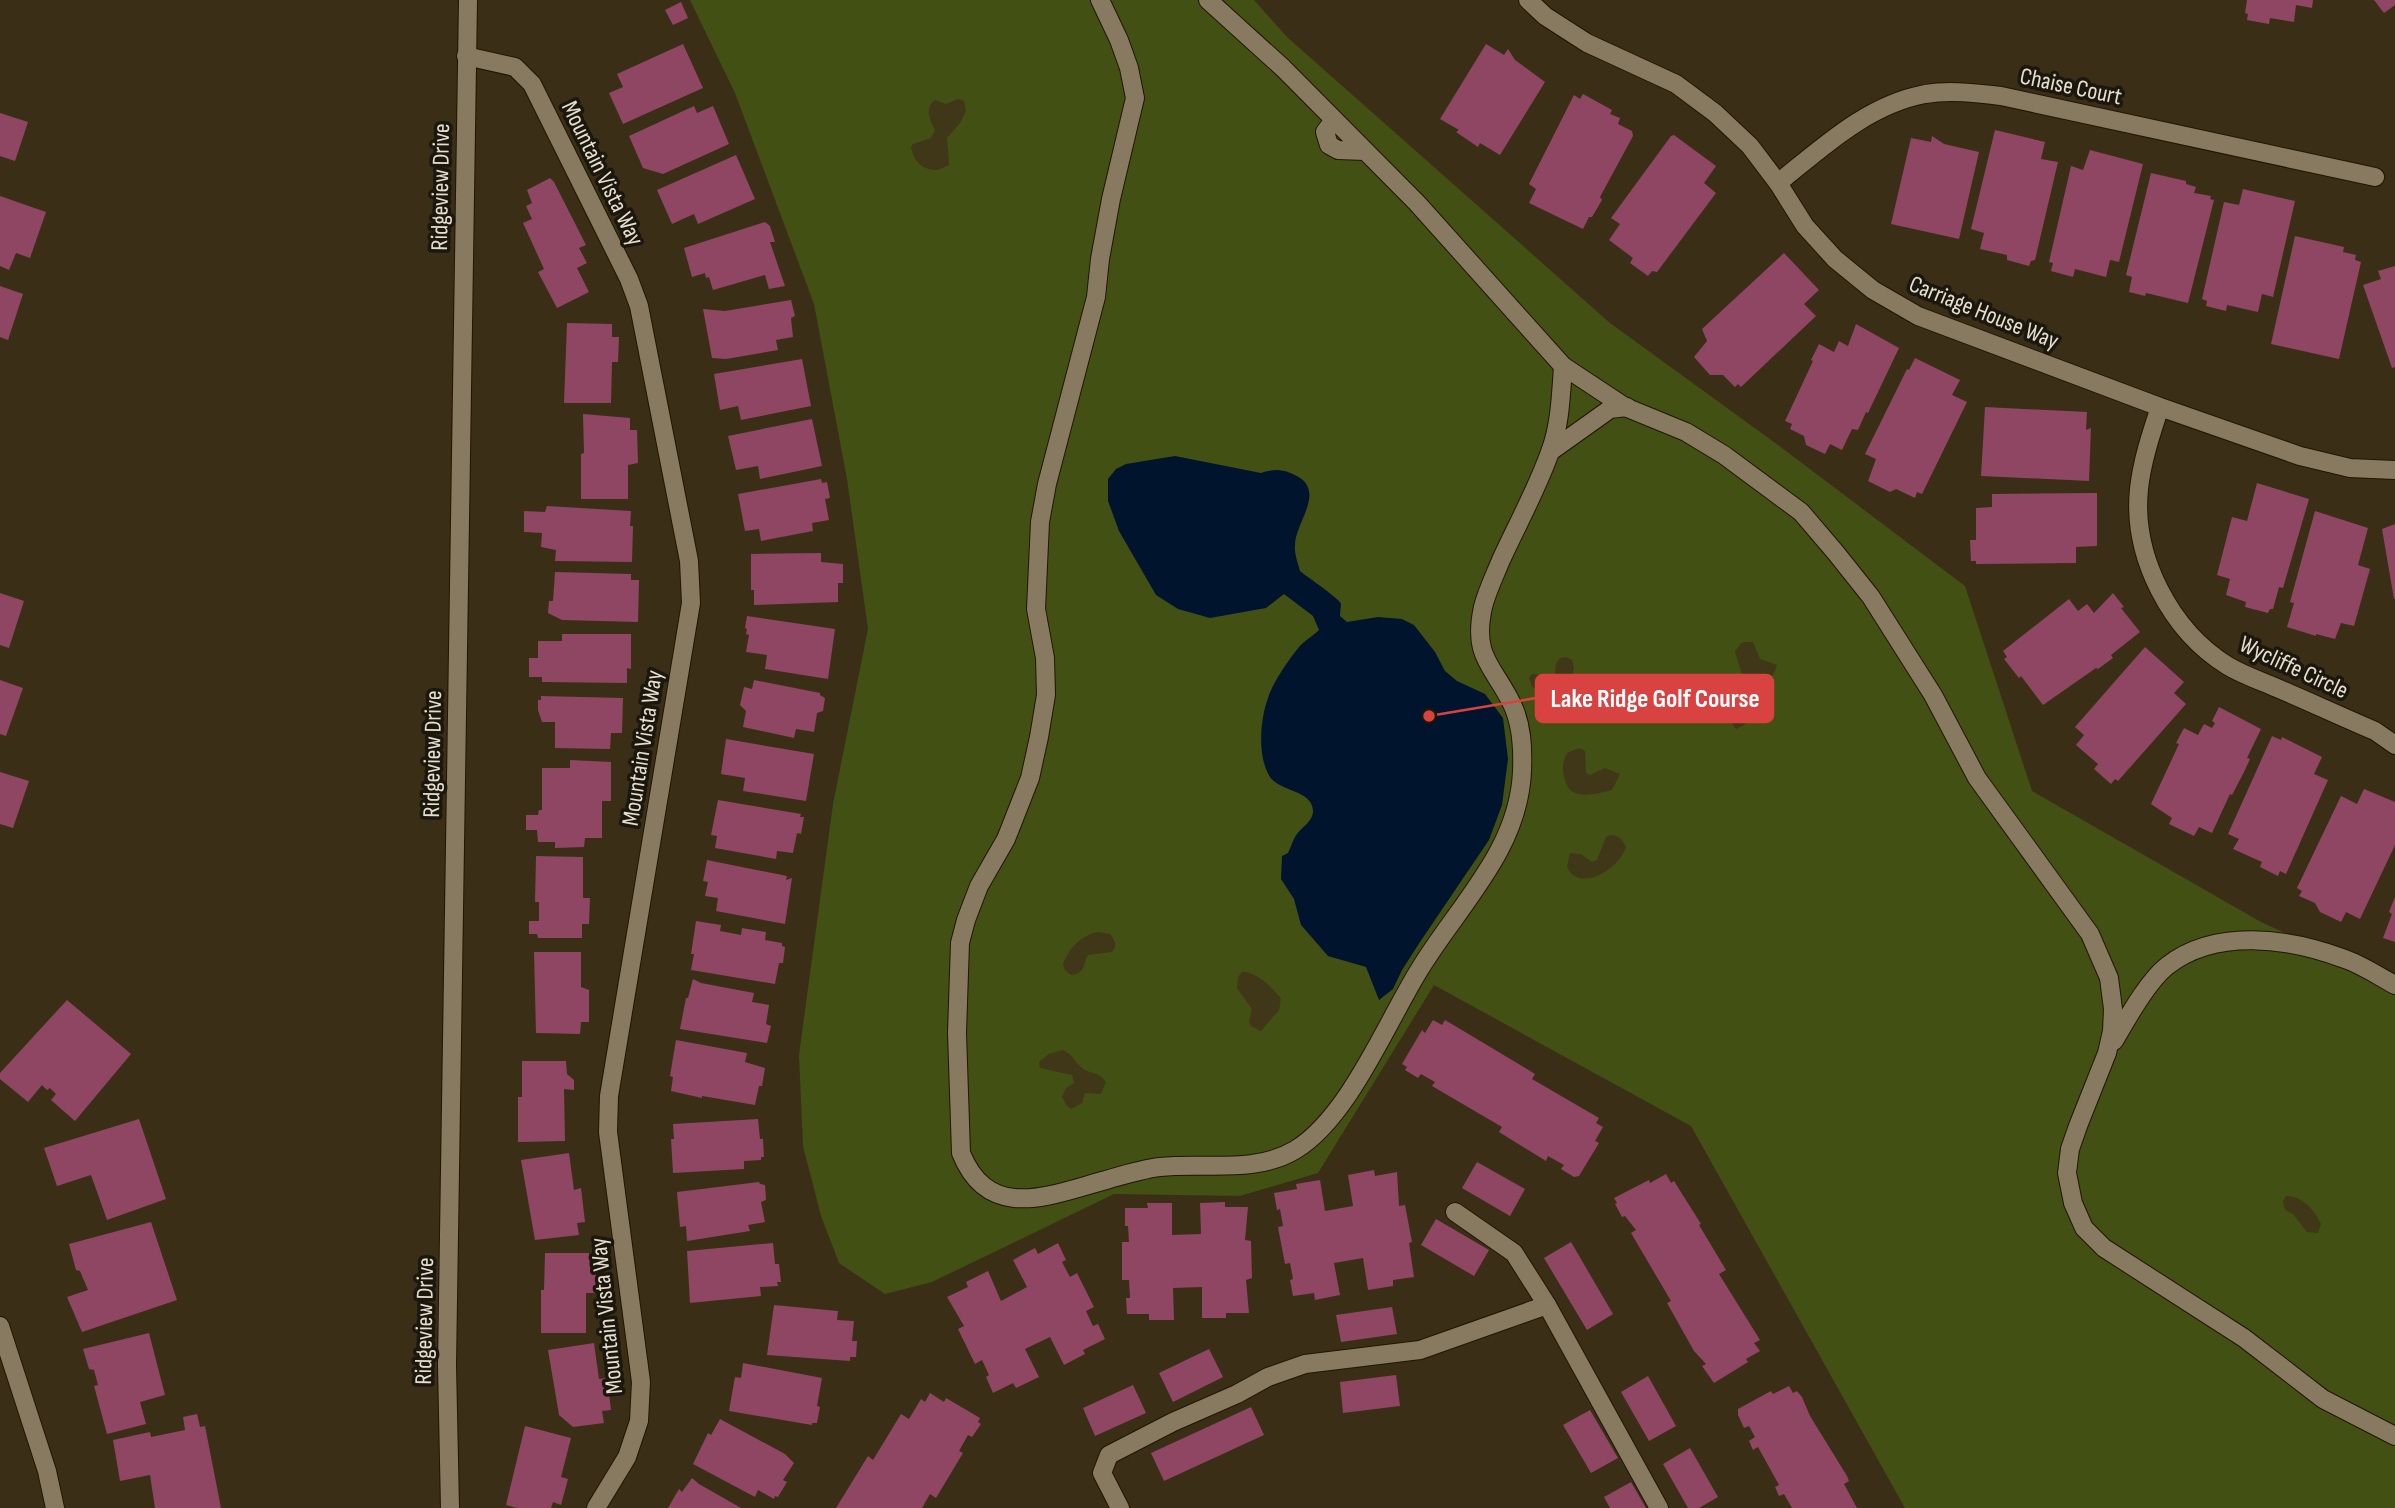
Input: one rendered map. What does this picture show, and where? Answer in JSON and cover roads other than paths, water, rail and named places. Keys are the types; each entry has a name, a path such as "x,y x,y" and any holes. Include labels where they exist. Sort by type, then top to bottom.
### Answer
{"street":[{"name":"Ridgeview Drive","path":"450,1508 447,1365 468,0"},
{"path":"1100,0 1119,40 1129,68 1135,98 1111,199 1096,297 1047,484 1040,522 1036,609 1045,657 1046,695 1037,747 1030,778 1006,839 979,886 960,943 957,1033 961,1153 968,1170 979,1184 994,1194 1018,1199 1039,1197 1158,1167 1224,1166 1275,1158 1310,1139 1345,1101 1424,962 1493,863 1514,816 1522,775 1523,749 1519,723 1511,703 1483,654 1480,636 1483,607 1492,581 1551,451 1561,396 1563,366"},
{"path":"1208,0 1283,68 1417,203 1563,366 1627,407 1686,432 1762,481 1801,512 1871,597 1933,695 1977,778 2090,934 2109,978 2113,1009 2107,1053"},
{"name":"Carriage House Way","path":"1528,0 1545,16 1587,43 1676,84 1705,106 1750,146 1778,183 1805,226 1835,259 1873,290 1918,316 2160,407 2300,456 2350,468 2395,470"},
{"name":"Mountain Vista Way","path":"466,56 515,67 532,83 629,279 639,306 689,561 691,603 609,1096 608,1132 641,1382 639,1421 628,1457 596,1508"},
{"name":"Chaise Court","path":"1778,183 1856,122 1890,104 1925,94 1965,92 2001,96 2375,177"},
{"path":"1551,451 1609,409 1627,407"},
{"name":"Wycliffe Circle","path":"2160,407 2145,453 2138,492 2141,533 2147,558 2171,610 2196,641 2229,667 2375,731 2395,744"},
{"name":"Wycliffe Circle","path":"2375,731 2395,734"},
{"path":"2395,985 2345,958 2295,945 2233,940 2208,944 2189,953 2165,967 2133,1007 2107,1053 2070,1149 2067,1173 2073,1203 2084,1228 2104,1248 2244,1338 2323,1399 2395,1436"},
{"path":"1455,1212 1514,1253 1547,1305 1659,1508"},
{"path":"1120,1508 1102,1473 1109,1455 1173,1422 1268,1377 1305,1364 1420,1350 1547,1305"},
{"path":"0,1326 47,1471 55,1508"}],"water":[{"path":"1175,456 1261,473 1276,470 1297,476 1309,490 1307,508 1295,545 1300,571 1339,601 1340,616 1347,622 1378,617 1402,619 1414,625 1435,652 1445,671 1457,681 1485,694 1503,718 1508,759 1502,805 1489,840 1420,942 1393,989 1379,1000 1366,967 1328,956 1301,925 1294,899 1281,879 1282,856 1288,853 1313,812 1308,799 1281,786 1270,777 1263,759 1263,717 1270,692 1286,665 1299,647 1319,630 1313,616 1284,594 1266,608 1210,618 1178,609 1156,595 1119,531 1108,501 1108,479 1116,469 1126,464"}],"place":[{"name":"Lake Ridge Golf Course","path":"1429,716"}]}
